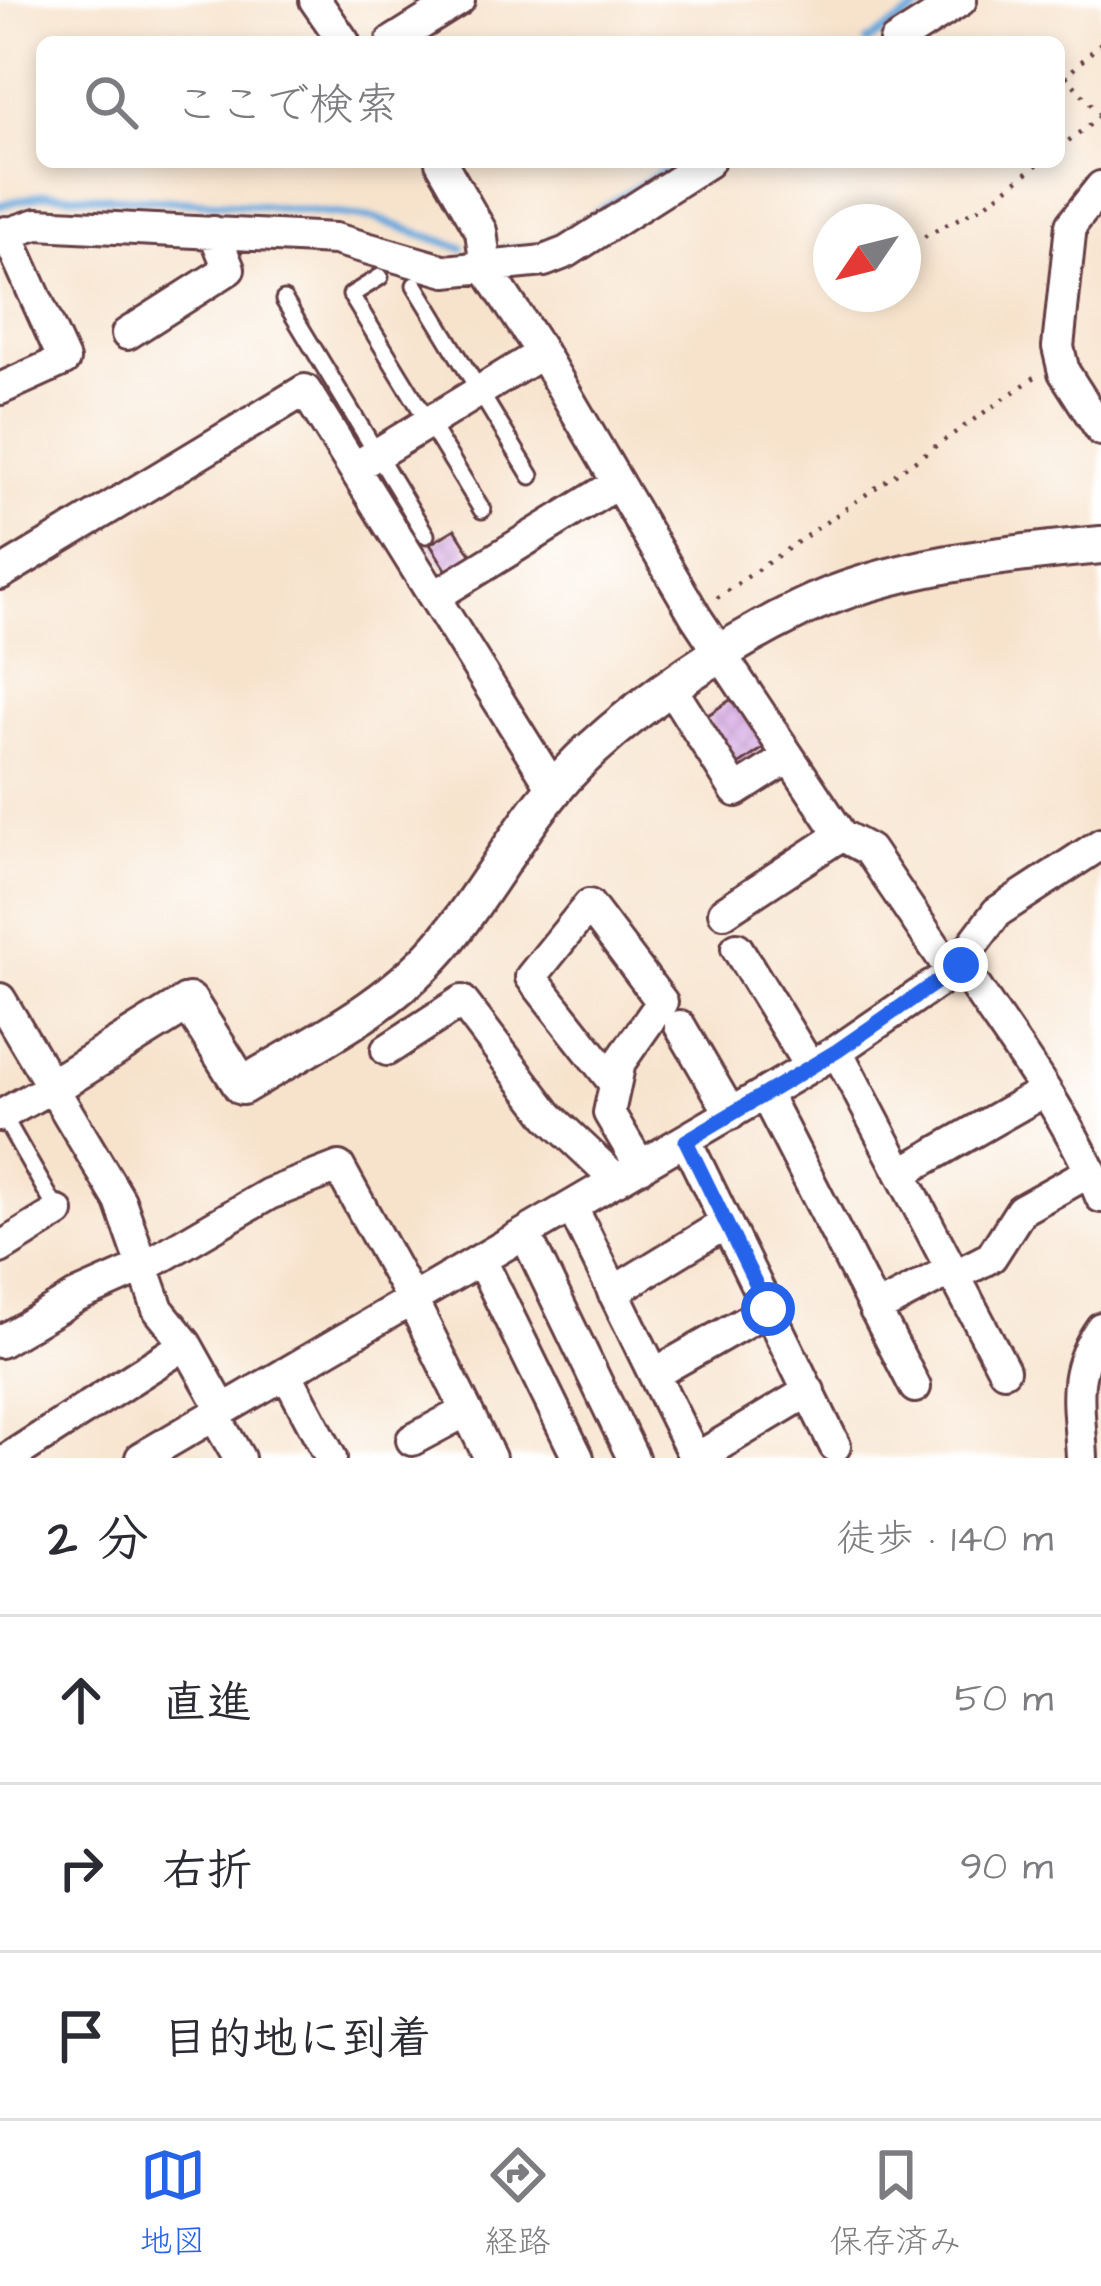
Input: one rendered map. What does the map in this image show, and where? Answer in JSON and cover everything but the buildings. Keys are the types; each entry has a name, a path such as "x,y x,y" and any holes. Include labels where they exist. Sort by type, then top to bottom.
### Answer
{"street":[{"path":"315,0 340,36"},
{"path":"402,36 459,0"},
{"path":"905,36 961,0"},
{"path":"444,168 481,232 486,268 542,353 694,614 841,835 868,850 1043,1092 1096,1184 1021,1210 991,1257 875,1310"},
{"path":"0,389 64,360 3,234 37,224 335,239 446,271 486,268 544,261 567,252 699,168"},
{"path":"1101,187 1071,225 1058,347 1064,372 1101,430"},
{"path":"127,334 229,269 214,232"},
{"path":"365,461 542,353"},
{"path":"0,574 305,390 365,461 434,598 555,791"},
{"path":"434,598 618,483"},
{"path":"1,1114 189,1002 242,1086 401,988 446,940 587,754 671,688 802,608 877,583 969,561 1101,545"},
{"path":"671,688 736,791 789,757"},
{"path":"724,912 841,835"},
{"path":"141,1458 837,1051 956,969 997,912 1101,844"},
{"path":"615,1084 531,976 589,905 662,1002 620,1062 609,1113 629,1173"},
{"path":"737,948 809,1067"},
{"path":"0,999 120,1201 158,1309 186,1344 239,1458"},
{"path":"387,1050 462,1001 549,1116 629,1173"},
{"path":"680,1026 731,1114"},
{"path":"837,1051 1004,1370"},
{"path":"901,1173 1043,1092"},
{"path":"765,1094 915,1387"},
{"path":"686,1141 835,1446"},
{"path":"0,1342 76,1297 144,1267 269,1194 339,1167 490,1458"},
{"path":"572,1207 696,1458 808,1391"},
{"path":"3,1240 58,1212"},
{"path":"613,1292 726,1223"},
{"path":"525,1234 634,1458"},
{"path":"481,1260 578,1458"},
{"path":"654,1374 768,1309"},
{"path":"1082,1458 1089,1417 1080,1369 1101,1328"},
{"path":"9,1458 186,1344"},
{"path":"286,1372 331,1458"},
{"path":"557,1416 602,1393"},
{"path":"412,1440 466,1411"}],"lane":[{"path":"380,278 351,295 482,510"},
{"path":"415,285 531,476"},
{"path":"284,300 365,461 426,535"},
{"path":"1,1114 58,1212"}],"path":[{"path":"1065,143 1101,116 1066,76 1101,43"},
{"path":"921,238 986,204 1033,168"},
{"path":"694,614 1048,369"}],"waterway":[{"path":"876,36 933,0"},
{"path":"505,249 542,247 667,168"},
{"path":"0,205 46,194 252,205 374,218 462,248"}],"route":[{"path":"768,1309 686,1141 837,1051 961,965"}]}
